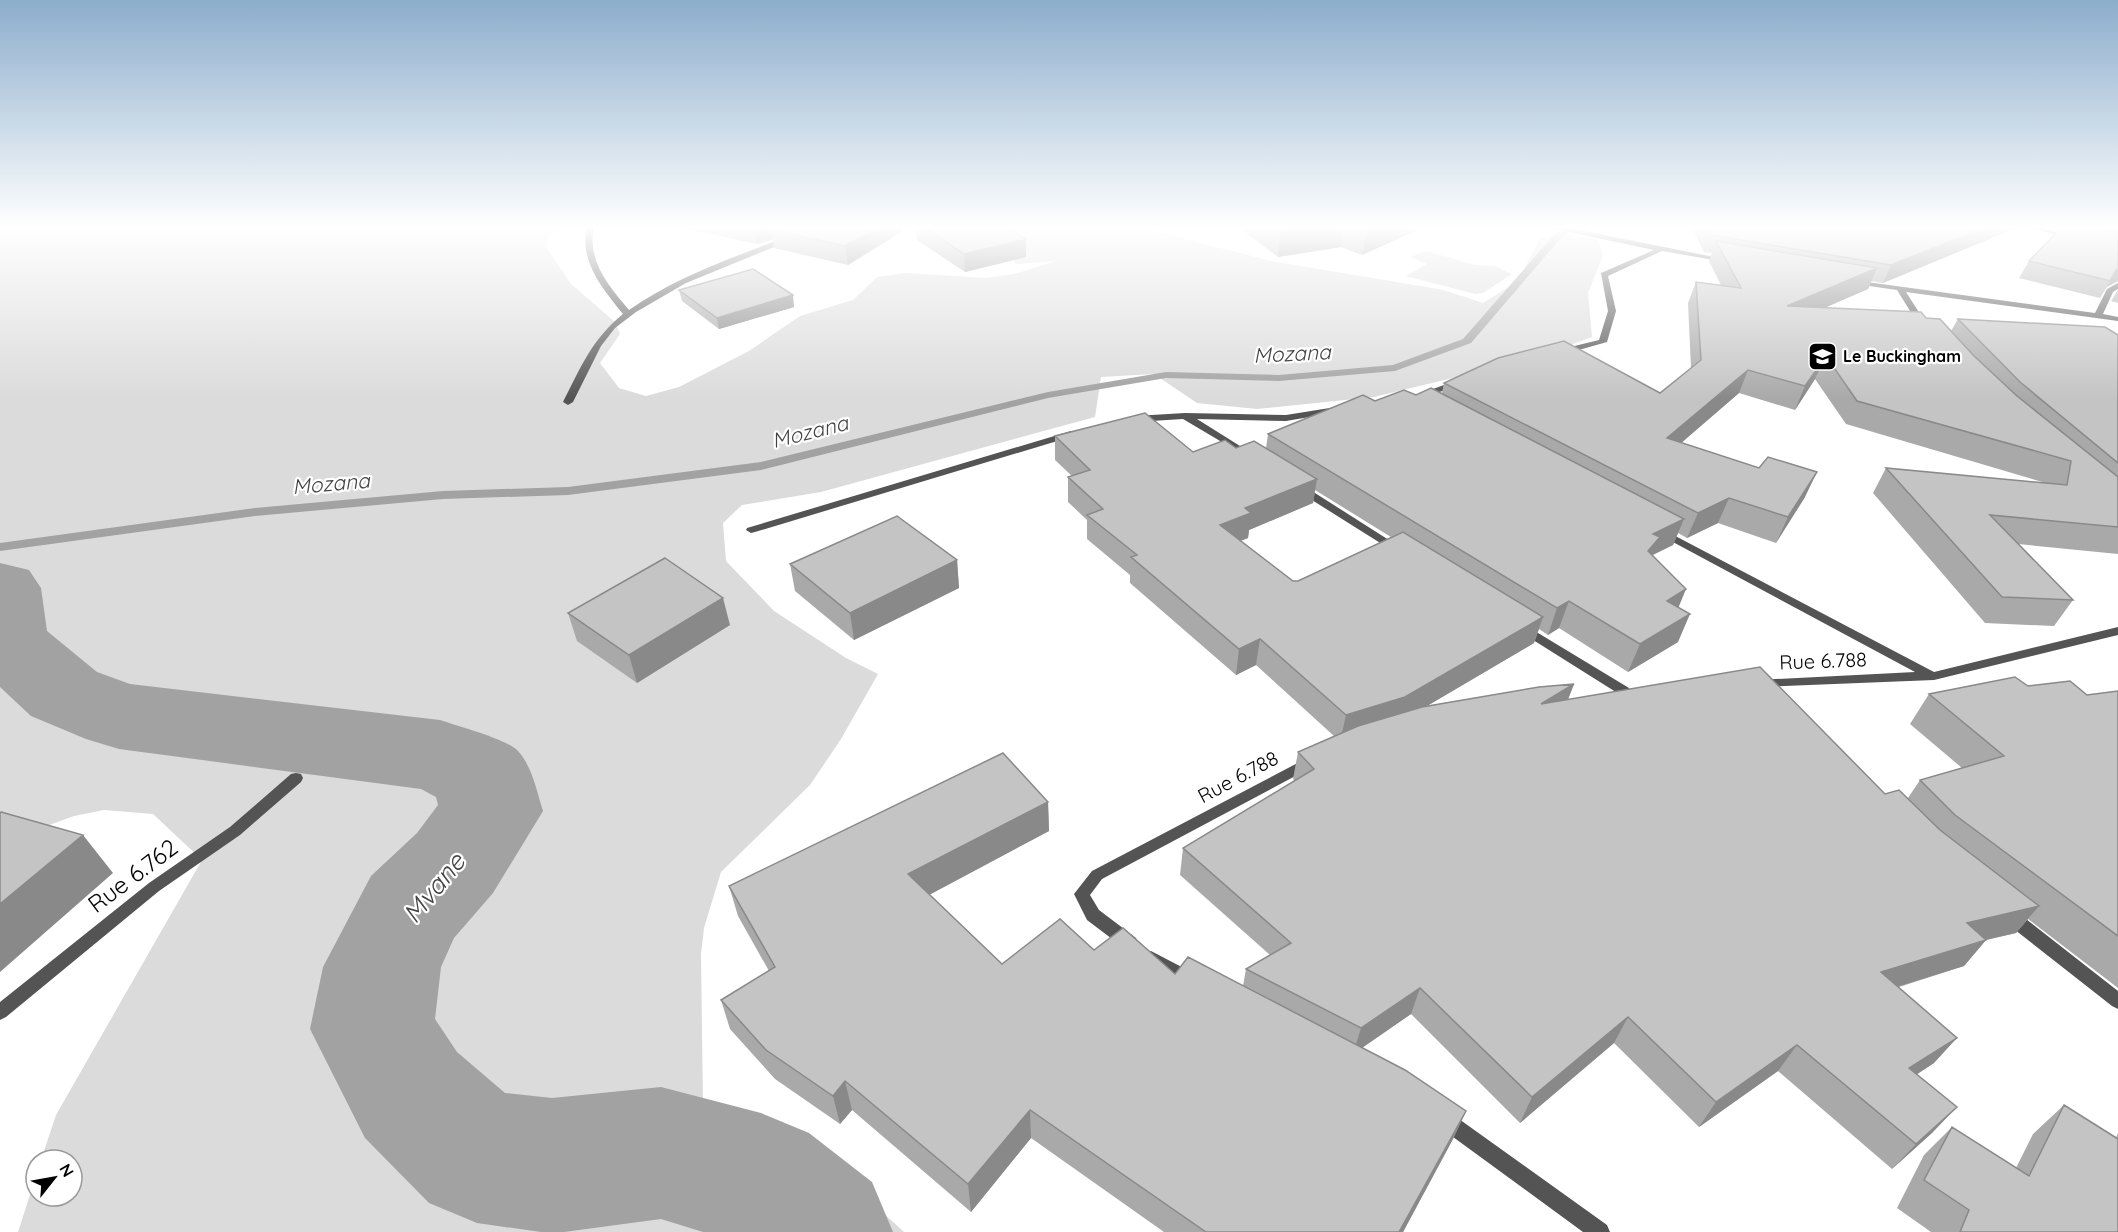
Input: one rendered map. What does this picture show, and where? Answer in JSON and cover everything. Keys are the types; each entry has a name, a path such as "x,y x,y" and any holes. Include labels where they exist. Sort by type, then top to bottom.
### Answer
{"street":[{"path":"604,284 628,314"},
{"path":"568,402 598,343 628,314 681,284"},
{"path":"1546,356 1603,342 1612,311 1606,284"},
{"path":"1870,284 2118,319"},
{"path":"2098,316 2110,291 2118,285"},
{"path":"1901,290 1917,318 1932,335"},
{"path":"1431,409 1411,398 1467,380"},
{"path":"1121,422 1185,416 1286,418 1342,409"},
{"path":"1185,416 1245,453"},
{"path":"751,530 1077,433"},
{"path":"1285,478 1405,554"},
{"path":"1651,526 1934,676"},
{"path":"1514,622 1630,691 1601,695"},
{"name":"Rue 6.788","path":"1742,684 1934,676 2118,631"},
{"path":"1766,682 1782,699"},
{"name":"Rue 6.788","path":"1204,987 1144,955 1093,915 1083,894 1097,875 1319,757"},
{"name":"Rue 6.762","path":"0,1012 154,887 235,831 296,778"},
{"path":"2000,908 2118,1002"},
{"path":"1429,1109 1600,1232"}],"shaded area":[{"path":"0,284 572,284 615,322 620,334 600,363 619,388 646,396 679,387 749,351 800,316 853,300 869,284 1411,284 1444,290 1483,303 1512,284 1591,284 1588,293 1592,337 1535,358 1374,397 1257,409 1197,403 1154,374 1101,377 1095,417 821,492 742,505 723,523 726,561 774,611 846,658 878,674 841,739 810,785 721,872 704,928 701,954 703,1104 749,1117 810,1146 904,1232 18,1232 26,1208 84,1208 84,1148 45,1148 56,1115 202,860 153,814 104,810 74,816 0,843"},
{"path":"1439,284 1496,284 1483,293 1475,294"}],"building":[{"path":"698,284 777,284 793,295 717,318 679,290"},
{"path":"1696,284 1741,288 1739,284 1838,284 1787,306 1921,312 1926,318 1940,319 1974,356 2017,396 2118,477 2118,527 1990,515 2073,600 2002,597 1886,468 2067,485 2071,461 1857,401 1826,356 1805,386 1748,370 1667,438 1759,468 1768,457 1817,472 1788,517 1729,498 1698,513 1444,383 1498,358 1564,341 1660,393 1701,360"},
{"path":"1958,319 2105,327 2118,335 2118,463 2020,382"},
{"path":"1431,388 1684,519 1653,534 1660,537 1648,551 1686,589 1667,601 1690,614 1640,644 1569,601 1557,608 1268,434 1363,395 1375,401 1404,390 1416,395"},
{"path":"1145,413 1193,452 1225,440 1236,448 1254,441 1317,479 1245,508 1251,513 1220,525 1293,581 1298,581 1403,532 1543,617 1405,697 1346,715 1260,639 1239,649 1131,557 1137,555 1087,515 1103,509 1068,477 1090,470 1055,436"},
{"path":"897,516 957,560 850,613 790,564"},
{"path":"665,558 723,598 629,655 568,613"},
{"path":"1760,667 1885,794 1899,790 1940,830 2039,906 1967,923 1986,940 1881,972 1957,1038 1909,1068 1957,1107 1916,1144 1797,1045 1716,1102 1628,1017 1532,1097 1420,988 1361,1028 1246,969 1291,943 1183,848 1314,769 1298,752 1358,726 1422,707 1539,687 1574,684 1541,704"},
{"path":"2015,677 2028,686 2070,681 2087,695 2118,691 2118,936 1955,815 1920,780 2004,756 1929,694"},
{"path":"1003,753 1048,802 908,874 1002,964 1060,919 1094,950 1123,928 1175,974 1188,957 1405,1070 1466,1111 1399,1232 1206,1232 1030,1110 968,1184 845,1081 833,1096 766,1050 721,1000 775,967 729,886"},
{"path":"0,813 83,835 0,904"},
{"path":"2064,1105 2118,1139 2118,1232 1960,1232 1969,1210 1924,1180 1952,1127 2029,1176"}],"waterway":[{"name":"Mozana","path":"0,547 255,512 443,495 568,491 761,466 1048,395 1166,375 1279,378 1395,368 1467,341 1516,284"},
{"name":"Mvane","path":"0,588 5,642 64,694 119,716 440,756 482,776 491,811 455,863 411,909 382,967 372,1029 411,1095 477,1156 552,1166 661,1153 761,1181 822,1232"}],"place":[{"name":"Le Buckingham","path":"1822,356"}]}
